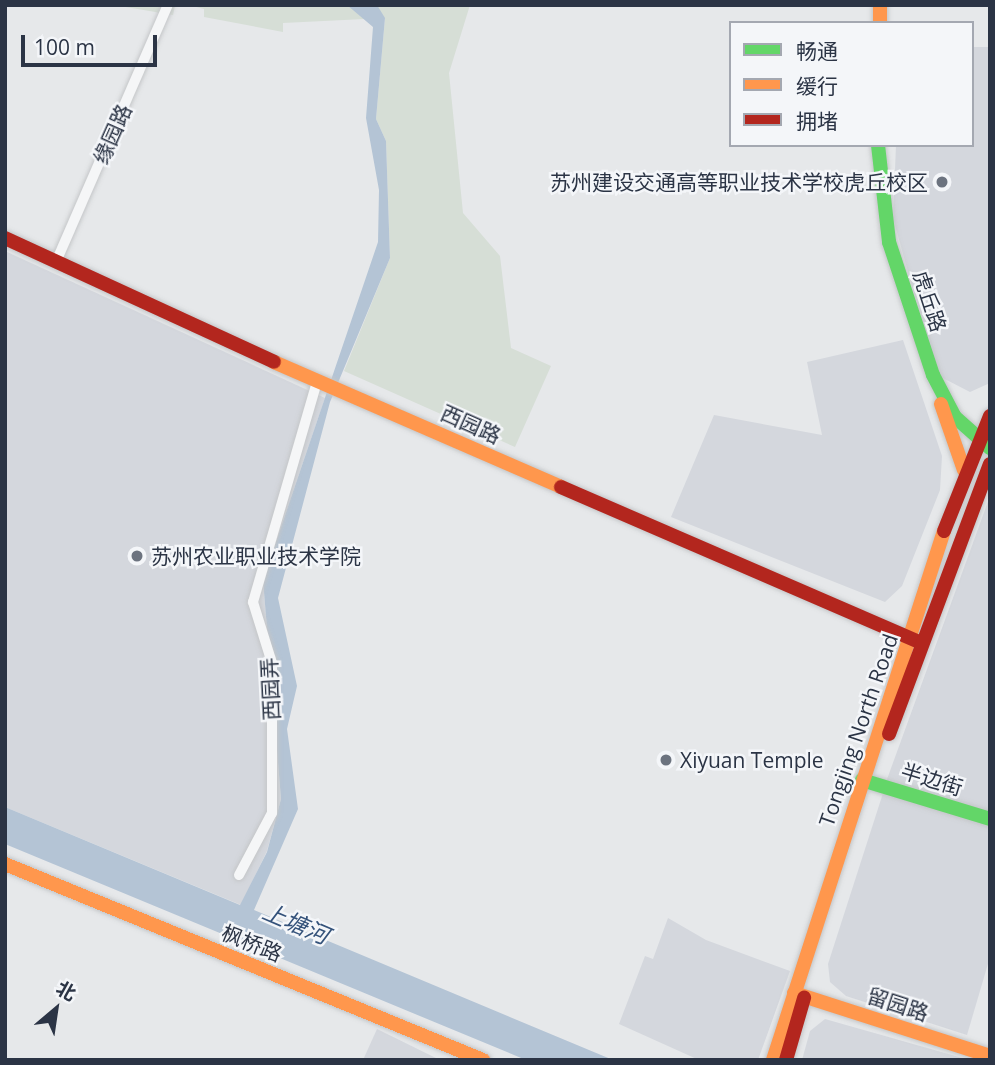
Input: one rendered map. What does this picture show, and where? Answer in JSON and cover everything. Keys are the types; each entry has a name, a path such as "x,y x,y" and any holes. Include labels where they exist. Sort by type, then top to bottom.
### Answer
{"main road":[{"name":"虎丘路","path":"878,147 889,242 933,375 983,445"},
{"name":"西园路","path":"5,238 329,386 916,641"},
{"path":"933,375 964,470"},
{"name":"Tongjing North Road","path":"773,1060 799,995 867,782 916,641 964,470 983,445 990,416"},
{"name":"Tongjing North Road","path":"916,641 990,464"},
{"name":"半边街","path":"867,782 990,819"},
{"name":"枫桥路","path":"5,864 483,1060"},
{"name":"Tongjing North Road","path":"786,1060 799,995"},
{"name":"留园路","path":"799,995 990,1056"}],"street":[{"name":"缘园路","path":"56,262 168,5"},
{"name":"西园弄","path":"239,875 272,813 272,663 253,602 329,386"}],"shaded area":[{"path":"114,5 175,5 173,15"},
{"path":"189,5 470,5 449,73 463,213 500,256 511,348 551,366 515,447 344,371 390,258 386,141 376,119 385,18 283,23 283,32 204,17 204,9"},
{"name":"苏州建设交通高等职业技术学校虎丘校区","path":"974,47 990,47 990,383 970,392 937,375 893,218 896,147 974,147"},
{"name":"苏州农业职业技术学院","path":"5,251 325,398 263,580 281,799 267,851 241,905 5,807"},
{"path":"903,340 942,456 940,490 902,586 885,602 671,517 714,415 822,435 807,362"},
{"path":"990,496 990,814 886,782"},
{"path":"884,790 990,823 990,957 967,1035 846,996 830,982 828,964"},
{"path":"668,918 706,940 790,971 758,1060 699,1060 619,1024 645,956 653,959"},
{"path":"825,1019 966,1059 802,1060 810,1031"},
{"path":"377,1029 440,1060 363,1060"}],"water":[{"path":"347,5 377,5 385,18 376,119 386,141 390,258 330,402 278,598 297,686 287,729 298,809 254,910 613,1060 526,1060 5,844 5,807 240,905 267,852 281,799 263,580 378,242 379,190 366,118 373,27"}],"traffic: fast":[{"path":"878,147 889,242 933,375 955,417 990,448"},
{"path":"862,780 990,819"}],"traffic: slow":[{"path":"880,5 880,21"},
{"path":"274,362 561,487"},
{"path":"941,404 964,470"},
{"path":"773,1060 944,531"},
{"path":"5,864 483,1060"},
{"path":"794,993 990,1056"}],"traffic: jam":[{"path":"5,238 274,362"},
{"path":"944,531 990,416"},
{"path":"889,734 990,464"},
{"path":"561,487 917,641"},
{"path":"786,1060 804,998"}],"place":[{"name":"苏州建设交通高等职业技术学校虎丘校区","path":"942,182"},
{"name":"苏州农业职业技术学院","path":"137,556"},
{"name":"Xiyuan Temple","path":"666,760"}],"water label":[{"name":"上塘河","path":"296,923"}]}
